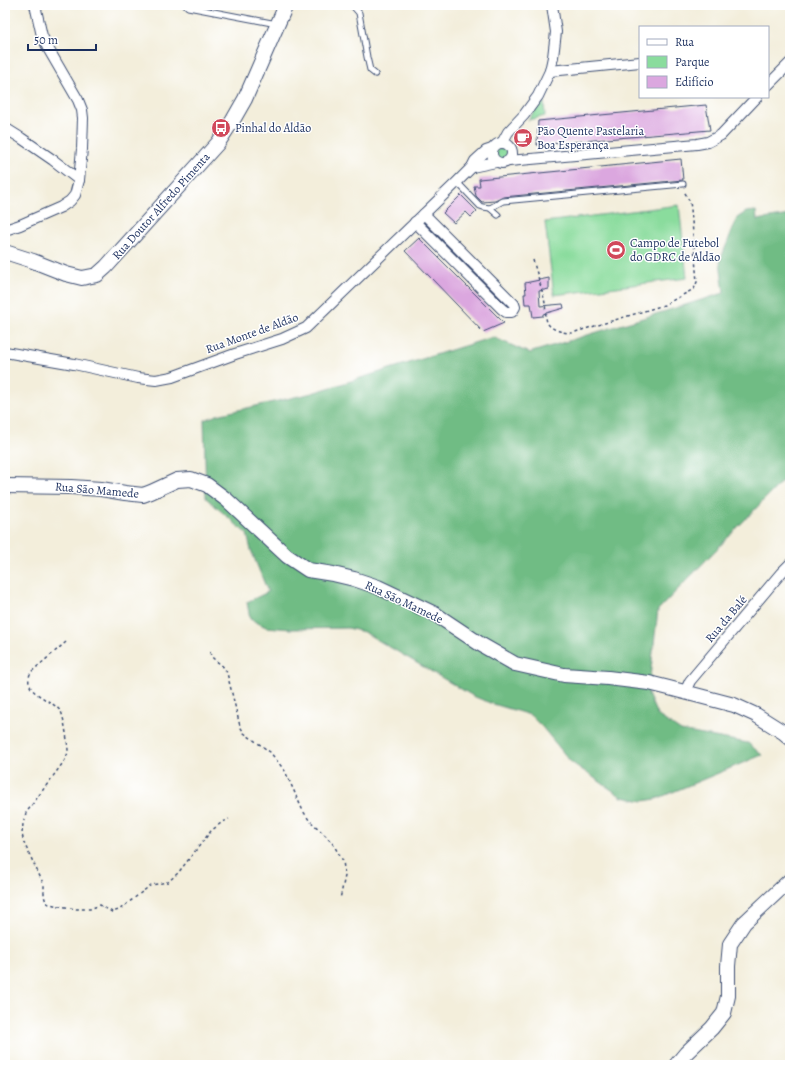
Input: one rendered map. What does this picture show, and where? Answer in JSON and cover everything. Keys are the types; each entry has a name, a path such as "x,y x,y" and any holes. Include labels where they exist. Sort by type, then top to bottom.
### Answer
{"street":[{"path":"5,230 61,208 75,195 79,180 82,149 82,110 78,100 42,36 35,5"},
{"name":"Rua Doutor Alfredo Pimenta","path":"5,252 66,274 82,278 97,275 106,267 218,143 245,99 286,5"},
{"path":"502,143 508,132 524,115 538,96 550,71 556,32 552,5"},
{"path":"550,71 639,62"},
{"path":"770,78 790,63"},
{"path":"472,167 496,162 503,164 509,161 708,142 720,135 756,98"},
{"path":"5,128 53,160 79,180"},
{"path":"496,162 491,154 492,149 496,145 502,143 511,148 512,155 509,161"},
{"name":"Rua Monte de Aldão","path":"5,352 74,364 138,378 156,380 172,377 282,339 306,328 457,182 472,167 474,161 486,151 492,149"},
{"path":"415,222 502,309 506,312 512,312 515,307 514,304 424,214"},
{"name":"Rua São Mamede","path":"5,486 86,488 143,495 177,480 191,479 207,485 227,500 287,556 308,570 354,579 378,587 436,614 480,644 515,664 564,675 649,683 734,705 756,714 790,738"},
{"name":"Rua da Balé","path":"685,692 690,681 790,564"},
{"path":"676,1065 724,1014 728,996 730,944 744,923 790,880"}],"lane":[{"path":"186,5 188,7 278,24"},
{"path":"352,5 359,14 370,70 375,74"},
{"path":"457,182 480,206 490,208 498,215"},
{"path":"490,208 503,201 683,184"}],"path":[{"path":"533,260 545,302 547,322 553,328 563,332 572,333 660,307 694,289 697,282 690,202 686,193 681,189"},
{"path":"66,642 31,672 28,677 29,685 34,692 62,712 68,752 65,760 26,813 23,824 22,834 24,843 44,885 44,896 46,902 49,904 76,909 90,909 100,905 112,912 119,910 150,885 168,882 211,831 229,819"},
{"path":"210,652 213,659 225,668 240,726 244,733 270,752 285,771 308,820 333,844 343,861 344,876 340,899"}],"green space":[{"path":"544,102 545,116 528,120 536,109"},
{"path":"503,148 506,149 506,159 499,160 496,159 495,152 496,149"},
{"name":"Campo de Futebol do GDRC de Aldão","path":"679,205 687,278 554,295 545,222"},
{"path":"756,211 757,220 790,215 790,473 658,610 648,694 657,715 681,731 748,743 762,755 656,799 643,801 622,797 571,762 543,728 530,715 490,703 473,696 364,632 348,628 291,629 266,627 250,619 247,602 268,592 251,550 247,534 206,498 204,420 217,415 312,393 493,337 529,353 724,293 720,261 737,218 746,212"}],"building":[{"path":"706,105 710,130 537,145 538,121"},
{"path":"681,159 683,180 503,197 495,201 482,202 476,196 474,186 480,186 479,179"},
{"path":"461,195 477,211 471,217 466,212 454,223 443,213"},
{"path":"419,238 504,323 483,332 405,251"},
{"path":"549,278 549,289 539,291 540,306 563,304 564,308 543,314 543,316 533,317 531,304 525,304 525,283"}],"place":[{"name":"Pinhal do Aldão","path":"221,128"},
{"name":"Pão Quente Pastelaria Boa Esperança","path":"523,138"},
{"name":"Campo de Futebol do GDRC de Aldão","path":"616,250"}]}
